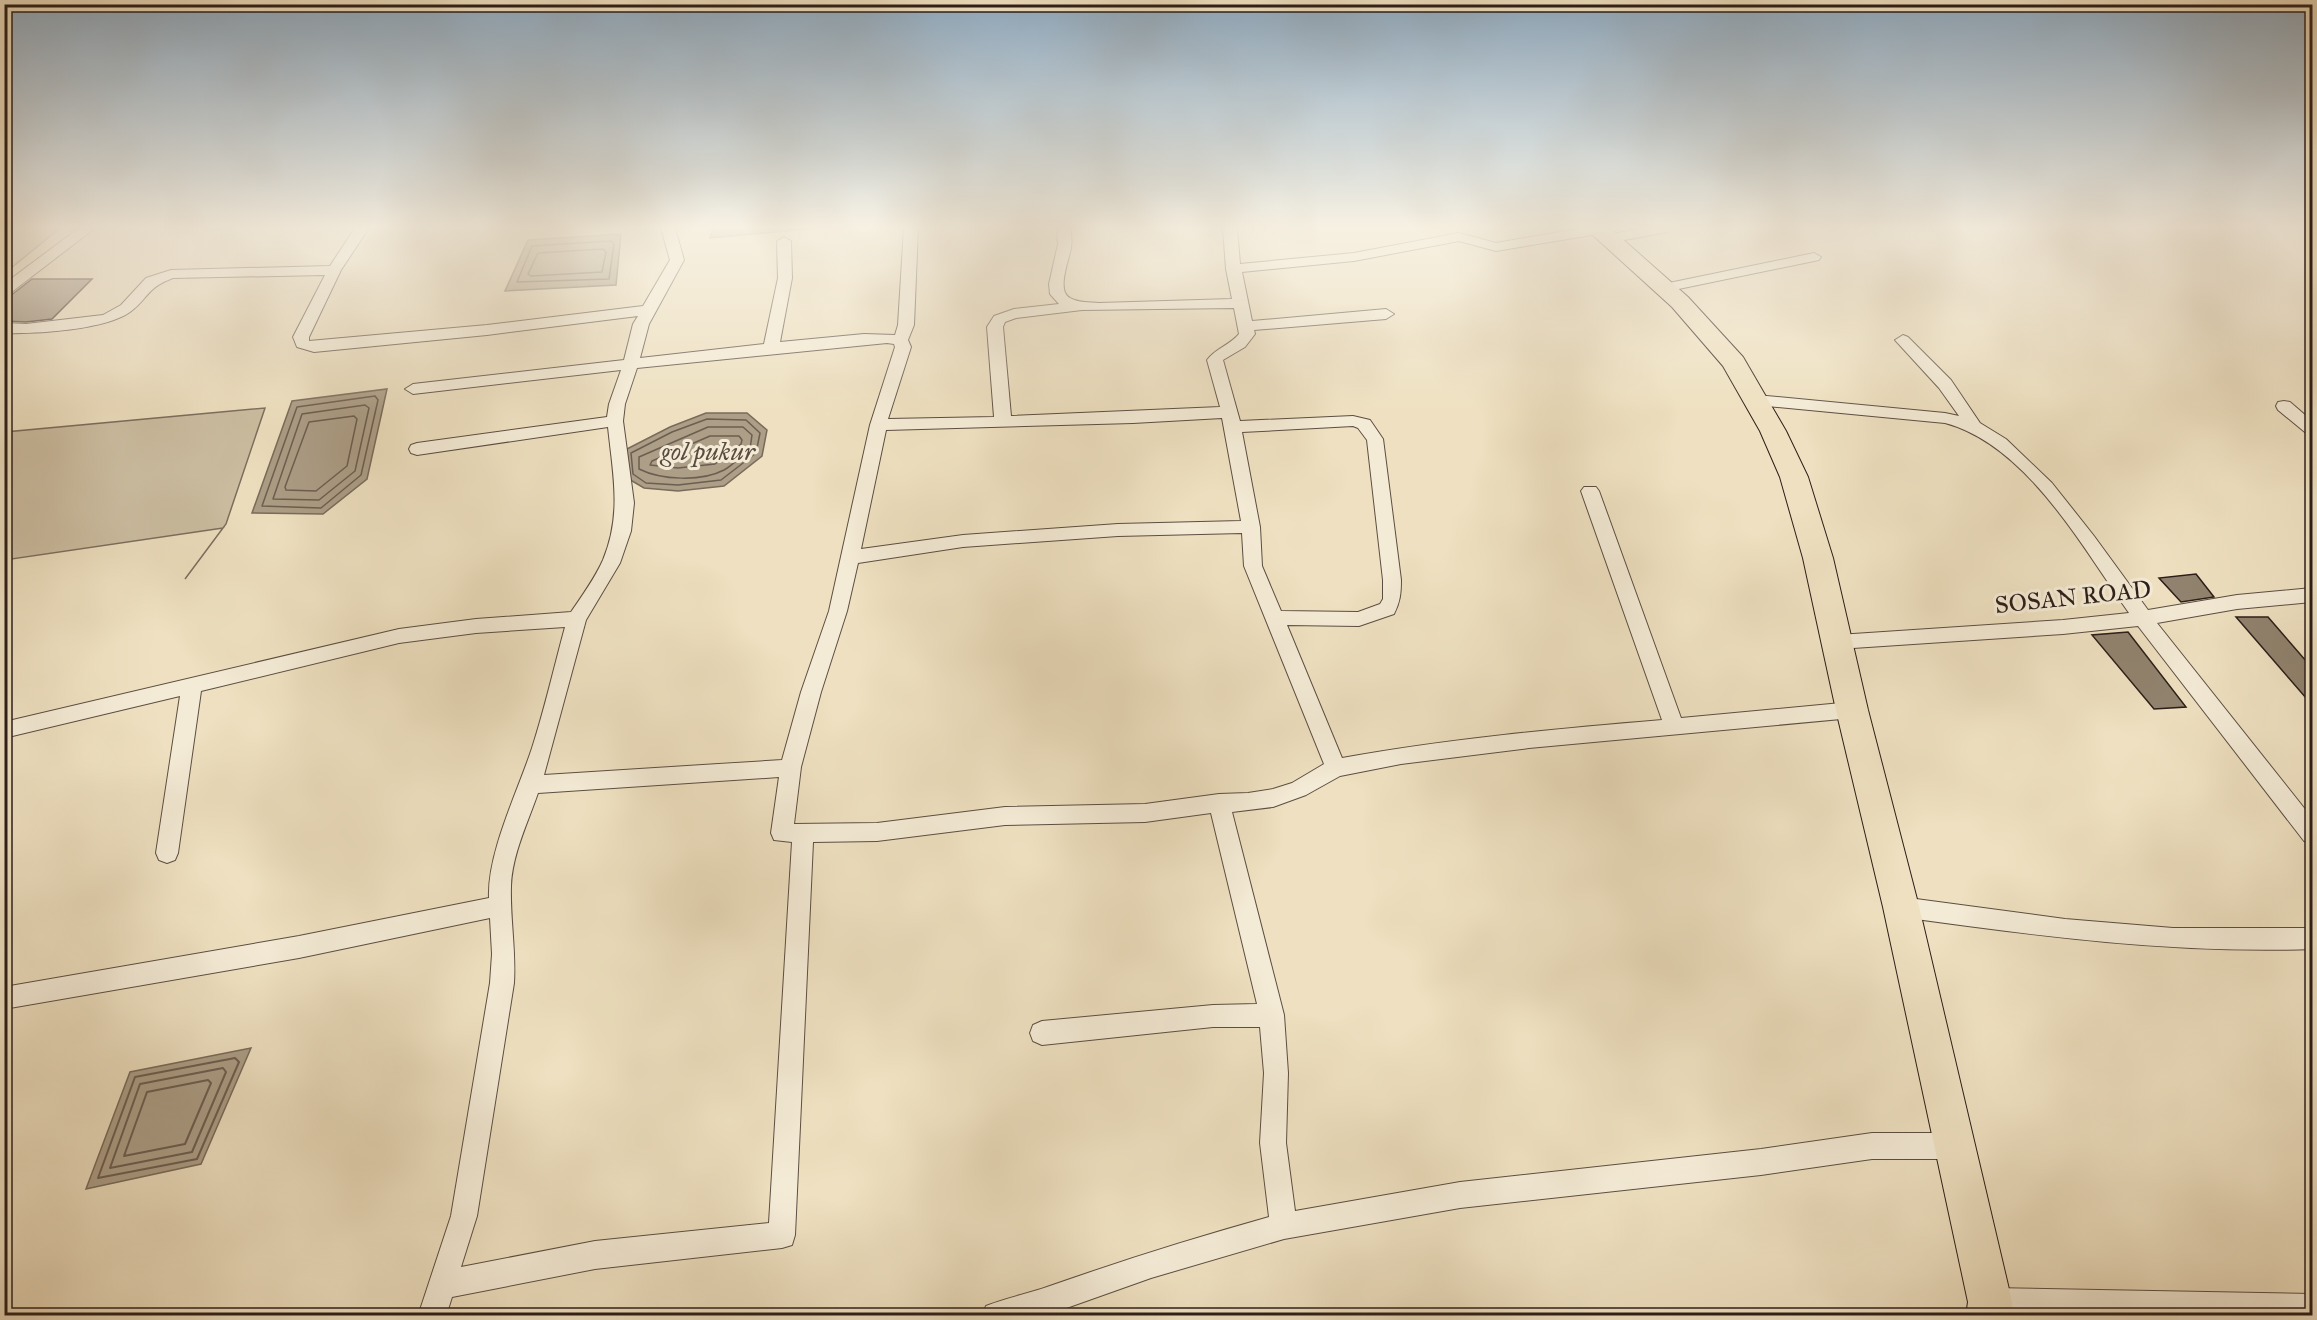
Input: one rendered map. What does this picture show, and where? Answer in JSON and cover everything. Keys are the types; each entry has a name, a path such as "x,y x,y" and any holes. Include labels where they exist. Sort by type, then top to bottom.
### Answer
{"main road":[{"path":"1666,290 1711,333 1734,362 1756,400 1794,477 1838,642 1852,710 1901,907 1989,1309"}],"street":[{"path":"4,328 26,329 107,319 126,308 142,290"},
{"path":"324,290 301,337 302,344 314,347 650,310"},
{"path":"432,1316 464,1216 490,1066 502,983 504,954 499,906 500,885 507,852 543,746 578,619 611,563 622,531 625,503 615,421 616,404 631,364 637,337 661,290"},
{"path":"771,348 783,290"},
{"path":"908,290 906,324 900,340 903,347 878,425 838,611 811,692 790,769 782,832 877,832 1005,816 1145,813 1219,802 1273,798 1299,789 1336,768 1456,748 1852,710"},
{"path":"1055,290 1058,297 1065,303 1077,307"},
{"path":"1237,290 1247,334 1234,349 1217,356 1215,360 1231,419 1251,527 1253,566 1336,768"},
{"path":"1003,422 994,327 999,319 1014,314 1077,307 1240,303"},
{"path":"1246,326 1386,314"},
{"path":"413,389 771,348 864,339 900,340"},
{"path":"1903,340 1944,384 1974,426"},
{"path":"1756,400 1927,416 1974,426 2000,442 2048,489 2142,618 2313,834"},
{"path":"2284,406 2313,429"},
{"path":"878,425 1133,418 1353,421 1364,424 1375,439 1392,580 1392,599 1387,609 1359,619 1275,618"},
{"path":"417,449 615,421"},
{"path":"1590,492 1674,726"},
{"path":"851,557 992,538 1118,530 1251,527"},
{"name":"SOSAN ROAD","path":"1838,642 2063,627 2142,618 2237,602 2313,596"},
{"path":"4,730 399,636 476,626 578,619"},
{"path":"167,854 192,685"},
{"path":"530,785 790,769"},
{"path":"1219,802 1270,1015 1276,1073 1273,1143 1284,1226"},
{"path":"442,1285 596,1255 782,1235 803,832"},
{"path":"4,998 299,947 499,906"},
{"path":"1901,907 2089,931 2184,938 2313,939"},
{"path":"1042,1033 1213,1016 1270,1015"},
{"path":"996,1316 1029,1307 1151,1264 1284,1226 1460,1195 1761,1162 1872,1146 1955,1146"},
{"path":"1989,1309 2313,1308"}],"shaded area":[{"path":"265,408 226,524 185,579 223,528 5,560 5,432"}],"water":[{"path":"387,389 367,479 323,514 252,513 292,401"},
{"name":"gol pukur","path":"706,413 747,413 767,430 762,456 724,486 678,491 644,488 627,478 623,451 670,427"},
{"path":"251,1048 201,1164 86,1189 130,1072"}],"building":[{"path":"18,290 81,290 52,319 26,322 4,321 4,297 10,296"},
{"path":"2196,574 2214,597 2181,602 2159,578"},
{"path":"2236,617 2268,617 2313,669 2313,706"},
{"path":"2128,632 2186,707 2154,709 2092,635"}]}
